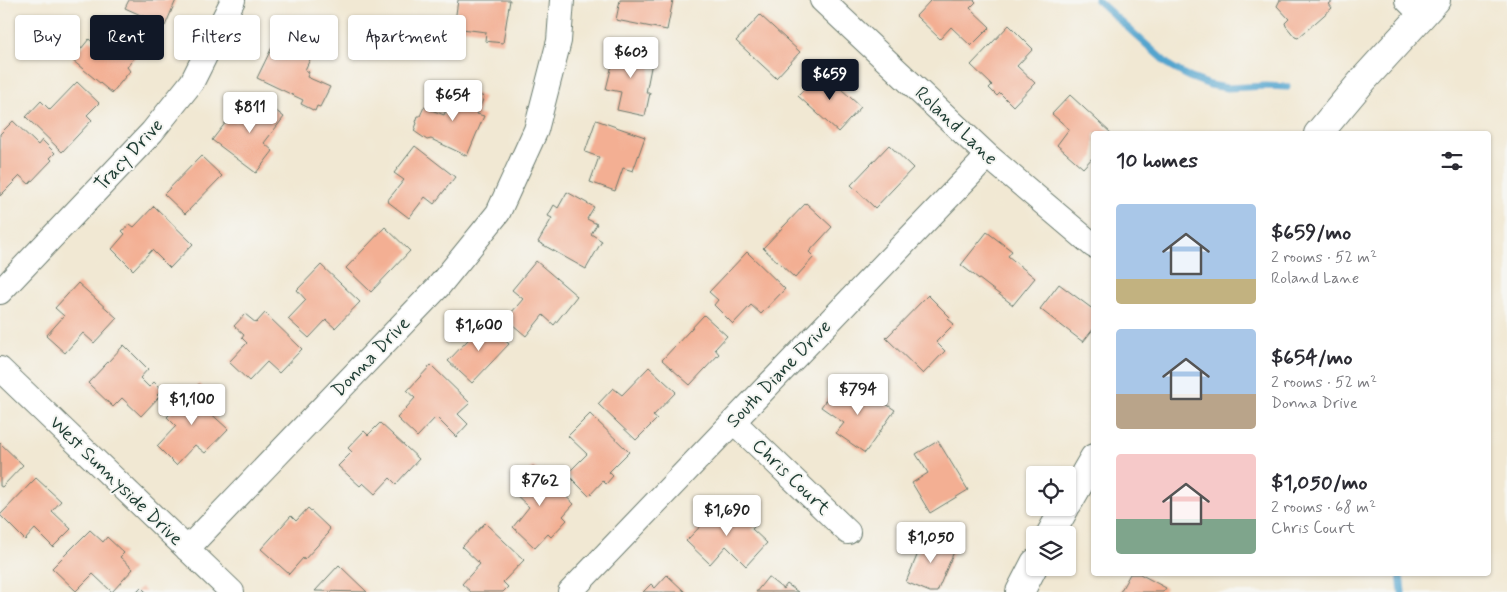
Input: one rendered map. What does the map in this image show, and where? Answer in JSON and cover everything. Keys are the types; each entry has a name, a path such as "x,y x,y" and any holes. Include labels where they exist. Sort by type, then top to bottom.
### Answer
{"main road":[{"path":"1321,131 1422,5"},
{"path":"1076,489 1091,463"},
{"path":"1020,592 1029,576"}],"street":[{"name":"Tracy Drive","path":"0,292 152,132 187,89 233,0"},
{"name":"Donna Drive","path":"187,549 438,287 498,213 536,130 559,41 562,0"},
{"name":"Roland Lane","path":"822,0 988,156 1091,243"},
{"name":"South Diane Drive","path":"570,592 988,156"},
{"name":"West Sunnyside Drive","path":"0,369 232,592"},
{"name":"Chris Court","path":"734,422 848,532"}],"building":[{"path":"129,0 176,0 165,26 164,15 141,15 125,8"},
{"path":"458,0 510,0 503,43 485,41 486,32 466,30 466,15 456,15"},
{"path":"620,0 673,0 667,30 616,20"},
{"path":"931,0 974,0 976,2 970,8 990,27 971,46 951,27 940,39 916,16"},
{"path":"1280,0 1334,0 1329,4 1332,8 1298,38 1286,26 1285,23 1289,19 1277,6"},
{"path":"760,15 800,52 776,78 736,41"},
{"path":"1009,25 1033,49 1017,66 1035,83 1013,106 1000,93 997,96 989,88 992,85 971,65"},
{"path":"89,39 90,60 133,60 127,67 130,71 112,93 72,60 80,60 80,50"},
{"path":"617,45 654,52 646,93 650,93 645,116 617,110 621,92 606,89"},
{"path":"270,51 270,60 310,60 305,70 309,72 307,77 330,87 320,107 317,106 315,111 301,104 303,100 257,78"},
{"path":"821,71 861,107 838,132 798,96"},
{"path":"77,82 99,103 87,115 92,120 62,152 26,117 41,101 50,110"},
{"path":"456,85 484,97 477,114 484,116 467,156 431,139 427,140 414,131 418,116 420,116 424,107 444,115"},
{"path":"256,95 284,117 264,143 273,151 256,173 212,140 230,117 236,122"},
{"path":"1070,95 1109,131 1091,131 1091,159 1083,168 1057,145 1069,129 1052,114"},
{"path":"596,120 645,137 633,171 623,168 615,191 590,182 599,157 585,152"},
{"path":"13,121 38,145 42,140 55,153 50,158 52,160 29,184 20,176 0,196 0,134"},
{"path":"889,145 913,168 875,208 851,185"},
{"path":"415,146 455,177 434,204 425,197 409,218 387,201 404,180 394,173"},
{"path":"201,156 222,176 185,214 164,194"},
{"path":"567,192 594,207 587,219 597,224 591,234 602,241 586,269 538,242 552,218 548,216 554,205 558,208"},
{"path":"806,203 832,227 809,252 814,257 795,278 763,248"},
{"path":"154,206 193,244 170,268 152,250 133,270 112,249 125,234 122,231 130,224 134,227"},
{"path":"385,227 410,251 371,292 346,268"},
{"path":"987,232 1012,251 1008,256 1035,278 1013,305 961,265"},
{"path":"747,252 785,289 761,314 751,305 733,324 714,305 718,300 709,292"},
{"path":"536,261 577,296 554,325 543,315 526,336 506,319 523,299 512,290"},
{"path":"321,265 360,302 335,328 326,320 309,338 288,319 306,300 297,290"},
{"path":"78,283 117,318 94,343 83,333 65,353 46,336 64,316 55,308"},
{"path":"1059,284 1091,308 1091,332 1083,342 1040,309"},
{"path":"928,295 950,317 948,319 954,324 936,342 945,351 923,374 886,338"},
{"path":"265,313 302,349 279,373 267,362 249,381 229,362 247,343 242,338 244,335 234,326 245,314 256,323"},
{"path":"704,315 727,336 715,349 719,354 690,385 662,360"},
{"path":"485,322 509,344 472,383 448,361"},
{"path":"124,345 148,369 140,378 149,387 154,382 162,390 157,395 159,397 141,416 122,398 113,407 88,383"},
{"path":"431,365 470,403 458,414 468,424 456,437 436,417 417,437 397,418 415,398 407,391"},
{"path":"649,367 676,392 653,416 657,419 636,440 598,404 613,388 622,395"},
{"path":"199,384 215,399 206,409 228,429 205,453 195,445 176,465 157,446 176,426 167,417"},
{"path":"836,385 858,400 865,390 895,410 865,453 836,433 844,423 821,407"},
{"path":"590,414 629,452 609,472 613,476 606,484 603,481 589,496 567,474 587,454 568,436"},
{"path":"380,423 419,459 396,484 390,478 375,494 363,483 360,486 338,466 352,452 348,448 364,431 368,435"},
{"path":"938,441 968,490 930,513 912,483 928,473 916,454"},
{"path":"0,443 23,465 2,487 0,486"},
{"path":"533,466 574,504 563,516 567,520 551,537 548,534 535,548 513,527 529,507 511,490"},
{"path":"36,478 61,501 52,511 71,529 53,547 35,529 25,540 0,515"},
{"path":"723,503 745,522 749,519 756,525 752,529 767,543 746,566 726,546 710,564 686,541"},
{"path":"308,508 330,529 328,534 289,574 261,549 291,516 296,521"},
{"path":"485,523 524,560 503,582 508,587 503,592 471,592 462,584 480,564 462,547"},
{"path":"90,530 103,542 107,537 124,553 120,557 133,569 112,592 93,574 76,591 52,568"},
{"path":"926,534 956,547 937,592 930,592 906,582"},
{"path":"339,565 367,592 315,591"},
{"path":"667,575 685,592 643,592 651,584 655,588"},
{"path":"1129,576 1144,576 1166,588 1163,592 1120,592"},
{"path":"768,577 783,589 787,584 798,592 756,592"},
{"path":"141,587 146,592 136,592"}],"waterway":[{"path":"1097,0 1170,66 1189,77 1210,85 1227,88 1287,87"},
{"path":"1400,576 1402,592"}]}
